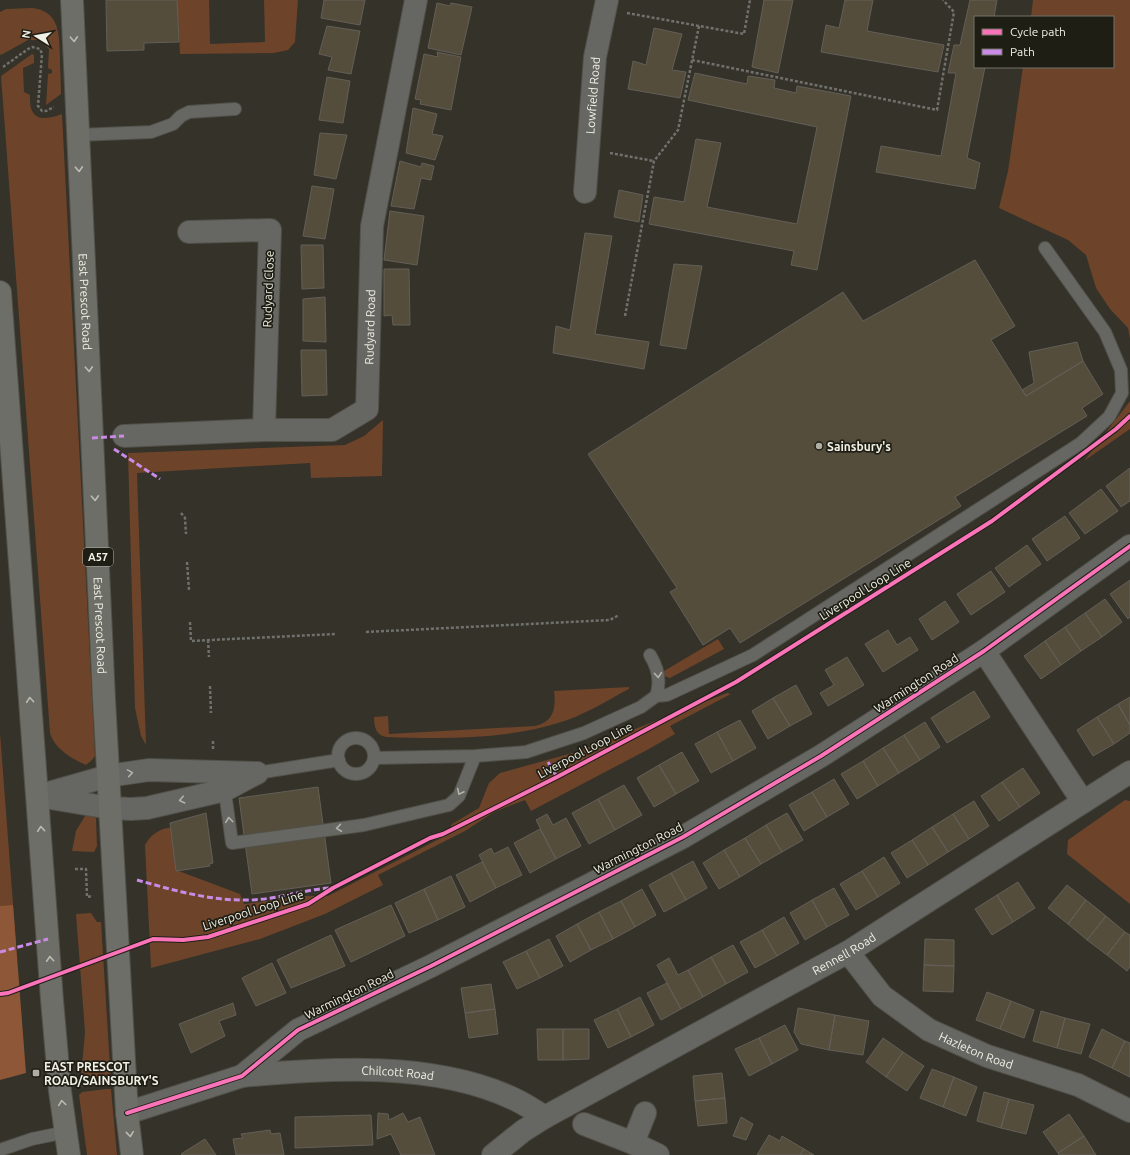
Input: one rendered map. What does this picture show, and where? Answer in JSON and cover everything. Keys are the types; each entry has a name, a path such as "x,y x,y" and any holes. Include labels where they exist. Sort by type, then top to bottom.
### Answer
{"highway":[{"name":"East Prescot Road","path":"72,0 108,776 127,1113 132,1155"},
{"path":"0,292 52,1000 69,1155"}],"street":[{"name":"Rudyard Road","path":"124,436 264,430 332,430 367,409 372,226 416,0"},
{"name":"Lowfield Road","path":"585,192 595,57 606,5"},
{"name":"Rudyard Close","path":"189,232 270,230 264,430"},
{"name":"Warmington Road","path":"127,1113 242,1076 298,1030 431,966 683,837 821,756 984,651 1130,546"},
{"path":"984,651 1083,802"},
{"path":"38,796 108,776 149,770 224,780"},
{"name":"Rennell Road","path":"493,1155 523,1131 545,1117 848,952 1130,772"},
{"path":"38,796 110,808 147,808 224,780 257,773"},
{"name":"Hazleton Road","path":"848,952 882,996 928,1030 987,1056 1078,1085 1130,1111"},
{"name":"Chilcott Road","path":"242,1076 301,1071 346,1070 388,1071 431,1076 475,1085 497,1092 515,1099 545,1117"},
{"path":"633,1143 646,1113"},
{"path":"584,1124 633,1143 658,1155"}],"lane":[{"path":"78,135 151,132 173,124 181,116 189,112 235,109"},
{"path":"374,758 474,756 526,752 584,733 641,706 656,696 667,695 753,655 1081,443 1109,417 1122,393 1121,370 1106,332 1045,248"},
{"path":"650,655 657,666 658,684 656,696"},
{"path":"358,738 368,742 374,758 370,768 360,774 344,770 338,760 340,749 343,744 347,741 358,738"},
{"path":"224,780 232,842 356,826 449,805 459,796 474,756"},
{"path":"257,773 338,760"},
{"path":"0,1150 32,1139 66,1132"}],"path":[{"path":"606,5 699,26 744,34 750,0"},
{"path":"692,60 937,110 954,12 943,0"},
{"path":"625,316 654,161 678,130 699,26"},
{"path":"3,67 32,47 40,49 42,54 38,106 42,110 46,111 60,104"},
{"path":"588,150 654,161"},
{"path":"181,513 185,518 186,534"},
{"path":"187,562 188,590"},
{"path":"366,632 610,620 619,615"},
{"path":"190,622 191,641 335,634"},
{"path":"208,640 209,658"},
{"path":"210,686 211,713"},
{"path":"213,741 213,748"},
{"path":"75,869 86,868 87,897 99,896"}],"shaded area":[{"path":"177,0 209,0 210,44 265,42 264,0 298,0 295,42 288,50 274,53 180,54"},
{"path":"1033,0 1130,0 1130,339 1128,328 1110,309 1096,288 1086,255 1068,240 999,208 1008,171 1023,68 1114,68 1114,16 1031,16"},
{"path":"32,8 41,10 48,14 53,19 58,32 60,48 61,94 46,105 48,74 52,73 52,70 48,68 49,49 40,40 28,40 1,55 0,54 0,12 6,9"},
{"path":"32,54 34,55 34,63 23,68 24,92 30,95 30,104 34,114 38,117 48,118 62,114 95,756 86,765 75,760 59,748 50,733 1,76"},
{"path":"1130,401 1130,429 1084,461"},
{"path":"383,420 382,476 311,478 310,463 137,473 146,745 141,736 135,708 128,453 345,445 364,436"},
{"path":"718,639 724,649 670,678 664,676 664,671"},
{"path":"629,687 629,689 594,708 567,720 537,729 516,733 451,738 386,737 376,730 374,724 374,717 388,716 389,734 535,726 550,718 555,703 554,691"},
{"path":"727,693 731,694 670,726 675,734 647,750 531,811 525,800 494,812 465,831 378,875 383,885 325,914 260,939 151,968 145,845 153,835 163,829 172,827 176,870 240,894 244,904 305,896 328,896 447,835 452,824 479,808 489,783 500,773 576,752"},
{"path":"0,733 16,943 0,952"},
{"path":"1125,800 1130,801 1130,904 1067,854 1068,840"},
{"path":"89,815 95,817 96,819 97,846 94,852 72,851 76,831 85,816"},
{"path":"13,905 26,1073 0,1080 0,906"},
{"path":"91,913 97,922 101,922 111,1082 80,1087 85,1032 76,914"},
{"path":"111,1089 117,1155 87,1155 79,1095 82,1092"}],"building":[{"path":"106,0 177,0 179,42 144,43 144,50 107,51"},
{"path":"324,0 365,0 360,25 321,18"},
{"path":"764,0 793,0 778,73 752,67"},
{"path":"845,0 873,0 867,31 944,45 938,72 821,52 826,25 839,28"},
{"path":"970,0 997,0 994,16 974,16 974,68 985,68 967,158 980,163 975,189 876,172 881,146 941,156 956,73 948,73 954,45 960,45"},
{"path":"437,3 450,6 451,3 472,7 461,55 428,48"},
{"path":"327,26 360,31 351,74 328,70 332,57 319,54"},
{"path":"654,28 682,34 672,70 686,72 680,98 628,89 633,61 646,65"},
{"path":"437,52 461,57 451,110 420,104 421,100 415,99 424,54 438,57"},
{"path":"695,73 747,84 748,76 775,80 774,88 796,93 797,86 851,96 817,270 791,265 794,251 649,224 654,197 684,202 696,139 721,143 707,207 797,224 817,127 688,100"},
{"path":"327,77 350,81 343,123 319,120"},
{"path":"413,108 437,114 432,134 443,136 435,160 406,153"},
{"path":"320,133 347,135 336,179 314,175"},
{"path":"400,161 421,167 422,163 434,166 431,180 421,178 414,209 391,206"},
{"path":"312,186 334,189 325,239 303,236"},
{"path":"619,190 643,195 639,222 614,217"},
{"path":"390,211 424,216 417,265 384,260"},
{"path":"585,233 612,236 595,334 649,342 644,369 553,353 556,326 570,330"},
{"path":"301,245 323,245 324,288 302,289"},
{"name":"Sainsbury's","path":"975,260 1015,326 991,340 1026,396 1083,361 1103,394 1082,408 1087,416 955,497 961,506 740,643 730,628 703,645 670,592 677,588 588,454 843,292 863,321"},
{"path":"674,264 702,266 686,349 660,345"},
{"path":"384,269 409,269 410,325 393,325 392,315 384,316"},
{"path":"325,297 326,342 303,341 303,299"},
{"path":"1077,342 1083,361 1026,396 1022,390 1034,383 1029,352"},
{"path":"301,350 326,350 327,395 302,396"},
{"path":"1130,468 1130,501 1121,507 1106,486"},
{"path":"1101,489 1118,511 1085,534 1069,513"},
{"path":"1065,516 1080,538 1047,561 1032,539"},
{"path":"1027,545 1041,564 1009,587 995,568"},
{"path":"991,571 1005,592 971,615 957,594"},
{"path":"1130,580 1130,617 1128,619 1110,594"},
{"path":"1105,599 1122,622 1102,637 1085,613"},
{"path":"945,601 959,622 932,640 919,619"},
{"path":"1085,613 1102,637 1081,651 1065,627"},
{"path":"1065,627 1081,651 1061,665 1045,641"},
{"path":"888,630 897,645 910,637 918,650 883,672 865,644"},
{"path":"1045,641 1061,665 1041,679 1024,656"},
{"path":"847,657 864,685 828,706 820,693 834,685 825,670"},
{"path":"796,685 812,714 790,726 773,698"},
{"path":"974,691 990,717 947,743 931,718"},
{"path":"1130,697 1130,725 1118,704"},
{"path":"773,698 790,726 768,739 752,711"},
{"path":"1118,704 1130,725 1130,733 1114,744 1097,717"},
{"path":"1097,717 1114,744 1093,756 1077,730"},
{"path":"740,720 756,748 733,761 717,732"},
{"path":"925,722 940,747 920,760 904,735"},
{"path":"717,732 733,761 711,773 695,744"},
{"path":"904,735 920,760 899,773 883,748"},
{"path":"883,748 899,773 878,786 863,761"},
{"path":"682,752 699,781 676,794 659,765"},
{"path":"863,761 878,786 857,799 841,774"},
{"path":"659,765 676,794 654,807 637,778"},
{"path":"1023,768 1040,793 1020,807 1002,782"},
{"path":"834,779 849,804 827,817 812,792"},
{"path":"1002,782 1020,807 999,821 981,796"},
{"path":"624,785 642,815 615,830 598,799"},
{"path":"318,787 331,883 252,894 239,798"},
{"path":"812,792 827,817 804,831 789,805"},
{"path":"598,799 615,830 589,844 572,813"},
{"path":"974,801 989,826 969,839 953,814"},
{"path":"206,813 213,863 209,864 210,866 176,871 170,823"},
{"path":"787,813 803,840 782,852 766,825"},
{"path":"547,814 553,825 566,818 581,846 556,859 536,820"},
{"path":"953,814 969,839 948,852 932,827"},
{"path":"766,825 782,852 761,864 745,838"},
{"path":"932,827 948,852 928,865 912,840"},
{"path":"540,829 556,859 530,873 514,843"},
{"path":"745,838 761,864 740,877 724,850"},
{"path":"912,840 928,865 907,878 891,853"},
{"path":"508,847 522,875 496,888 479,855 491,848 494,854"},
{"path":"724,850 740,877 719,889 703,863"},
{"path":"884,857 900,883 878,897 862,871"},
{"path":"693,861 707,888 686,900 671,873"},
{"path":"482,862 496,888 470,902 456,875"},
{"path":"862,871 878,897 856,910 840,884"},
{"path":"671,873 686,900 664,912 649,885"},
{"path":"451,876 465,907 438,920 424,889"},
{"path":"1018,882 1035,908 1013,922 997,895"},
{"path":"1067,885 1086,900 1068,924 1048,908"},
{"path":"834,888 849,915 827,927 812,900"},
{"path":"424,889 438,920 409,933 395,903"},
{"path":"642,889 656,915 635,927 621,901"},
{"path":"997,895 1013,922 992,935 975,909"},
{"path":"812,900 827,927 805,940 790,913"},
{"path":"1086,900 1106,916 1087,940 1068,924"},
{"path":"621,901 635,927 613,939 599,912"},
{"path":"391,905 405,936 351,962 335,930"},
{"path":"599,912 613,939 591,950 577,924"},
{"path":"1106,916 1125,932 1107,955 1087,940"},
{"path":"784,917 799,943 777,956 762,930"},
{"path":"577,924 591,950 570,962 556,936"},
{"path":"762,930 777,956 755,968 740,942"},
{"path":"1125,932 1130,935 1130,967 1127,971 1107,955"},
{"path":"331,935 345,966 291,988 277,960"},
{"path":"549,939 563,966 540,978 526,951"},
{"path":"925,939 954,940 954,966 924,965"},
{"path":"733,945 748,972 726,984 711,957"},
{"path":"526,951 540,978 517,989 503,962"},
{"path":"711,957 726,984 703,997 688,970"},
{"path":"669,958 678,975 688,970 703,997 681,1009 657,965"},
{"path":"272,963 286,993 256,1006 242,978"},
{"path":"924,965 954,966 953,992 923,991"},
{"path":"667,983 681,1009 661,1020 647,993"},
{"path":"491,984 495,1009 465,1013 461,988"},
{"path":"987,992 1011,1001 1000,1029 976,1020"},
{"path":"640,997 654,1025 631,1037 617,1009"},
{"path":"1011,1001 1034,1010 1024,1038 1000,1029"},
{"path":"233,1003 236,1015 219,1021 225,1036 191,1053 179,1024"},
{"path":"798,1008 835,1015 829,1050 801,1044 794,1032"},
{"path":"495,1009 498,1034 469,1038 465,1013"},
{"path":"617,1009 631,1037 608,1048 594,1020"},
{"path":"1041,1011 1065,1018 1057,1048 1033,1041"},
{"path":"835,1015 869,1021 863,1055 829,1050"},
{"path":"1065,1018 1090,1024 1081,1054 1057,1048"},
{"path":"785,1025 798,1050 772,1064 759,1038"},
{"path":"537,1029 563,1029 563,1060 538,1060"},
{"path":"563,1029 589,1029 589,1059 563,1060"},
{"path":"1102,1029 1125,1041 1112,1068 1089,1057"},
{"path":"759,1038 772,1064 749,1076 735,1049"},
{"path":"883,1038 903,1052 886,1077 866,1062"},
{"path":"1125,1041 1130,1043 1130,1077 1112,1068"},
{"path":"903,1052 924,1066 907,1091 886,1077"},
{"path":"932,1069 954,1077 943,1107 920,1098"},
{"path":"722,1073 725,1098 695,1101 693,1076"},
{"path":"954,1077 977,1087 966,1116 943,1107"},
{"path":"984,1092 1009,1099 1001,1128 977,1121"},
{"path":"725,1098 727,1123 698,1126 695,1101"},
{"path":"1009,1099 1034,1105 1026,1134 1001,1128"},
{"path":"378,1113 388,1114 389,1120 403,1113 408,1122 420,1117 435,1155 401,1155 391,1134 377,1139"},
{"path":"1069,1114 1084,1136 1058,1153 1043,1132"},
{"path":"371,1115 373,1145 295,1148 295,1117"},
{"path":"741,1117 753,1124 746,1140 733,1136"},
{"path":"270,1130 271,1134 280,1133 284,1155 236,1155 233,1139 243,1138 241,1134"},
{"path":"769,1135 780,1141 782,1136 804,1149 800,1155 757,1155"},
{"path":"1084,1136 1096,1155 1059,1155 1058,1153"},
{"path":"205,1139 216,1155 181,1154"},
{"path":"804,1149 814,1155 800,1155"}],"marked path":[{"path":"92,438 124,436"},
{"path":"114,449 160,479"},
{"path":"548,762 557,777"},
{"path":"137,880 206,897 234,900 258,900 329,888"},
{"path":"0,952 48,939"}],"cycle path":[{"name":"Liverpool Loop Line","path":"0,994 8,993 153,939 183,940 208,937 308,904 333,888 430,838 443,834 557,777 736,682 992,521 1116,429 1130,416"},
{"path":"127,1113 242,1076 298,1030 431,966 683,837 821,756 984,651 1130,546"}],"place":[{"name":"Sainsbury's","path":"819,446"},
{"name":"EAST PRESCOT ROAD/SAINSBURY'S","path":"36,1073"}]}
